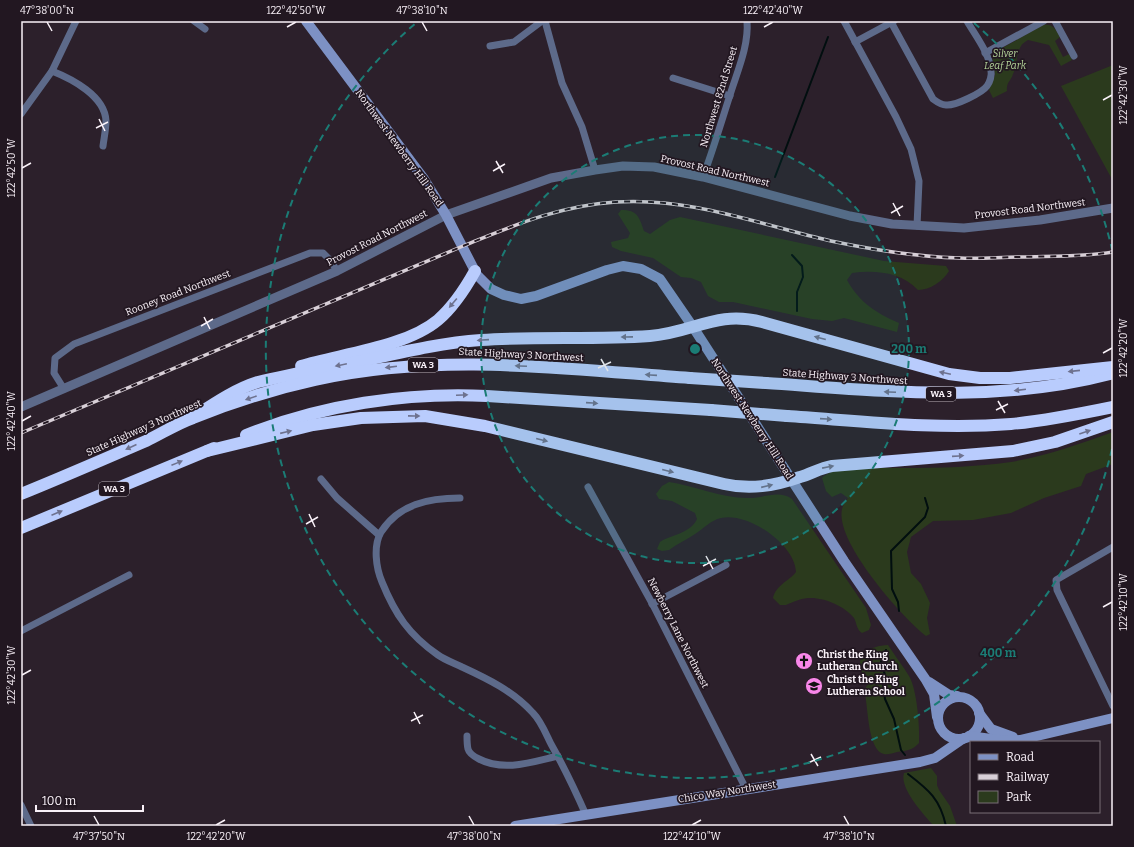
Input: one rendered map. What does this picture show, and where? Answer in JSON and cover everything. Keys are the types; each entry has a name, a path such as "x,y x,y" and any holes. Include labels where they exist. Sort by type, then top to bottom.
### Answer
{"highway":[{"path":"192,418 219,401 288,370 402,339 421,332 437,320 451,306 465,289 475,272"},
{"path":"257,383 459,342 502,339 651,336 671,333 717,319 749,318 932,370 980,378 1010,378 1113,367"},
{"name":"State Highway 3 Northwest","path":"21,494 147,440 192,418 269,392 317,379 410,365 480,364 766,384 913,393 967,394 1042,388 1113,373"},
{"name":"WA 3","path":"21,528 253,432 290,419 338,408 388,400 472,395 938,426 975,425 1050,419 1113,407"},
{"path":"207,451 312,426 372,417 425,416 472,422 732,486 759,488 792,480 832,466 1012,451 1055,442 1113,422"}],"main road":[{"name":"Northwest Newberry Hill Road","path":"306,21 424,179 446,214 475,272 495,291 508,297 521,299 536,296 613,268 628,266 641,268 660,279 693,327 852,574 926,680 934,694 937,717"},
{"name":"Northwest Newberry Hill Road","path":"926,680 949,695 960,696"},
{"path":"939,756 944,742 937,717 943,702 960,696 972,701 985,722 994,731 1020,740"},
{"path":"967,737 978,726 979,712"},
{"path":"940,728 949,737 967,737 1006,741 1020,740 1113,718"},
{"name":"Chico Way Northwest","path":"515,826 920,762 939,756 967,737"}],"street":[{"path":"21,114 52,70 76,21"},
{"path":"194,21 205,29"},
{"path":"490,46 514,42 544,21 562,84 582,127 595,170"},
{"name":"Northwest 82nd Street","path":"703,177 717,142 743,55 747,21"},
{"path":"844,21 896,117 911,149 918,181 917,226"},
{"path":"855,42 893,22 930,95 939,103 949,105 956,104 988,85 992,72 985,53 967,21"},
{"path":"985,53 1044,21"},
{"path":"1055,21 1074,56"},
{"path":"52,70 74,79 103,110 106,121 103,146"},
{"path":"673,78 730,96"},
{"name":"Provost Road Northwest","path":"21,407 337,271 446,214 551,178 623,166 654,167 703,177 850,216 892,224 917,226 964,228 1040,220 1113,208"},
{"name":"Rooney Road Northwest","path":"64,389 54,373 55,358 74,344 310,254 323,253 332,261 337,271"},
{"path":"321,479 337,498 379,535"},
{"name":"Newberry Lane Northwest","path":"588,487 652,604 746,789"},
{"path":"460,498 442,498 420,502 396,515 388,522 379,535 376,545 379,575 399,619 413,635 438,656 501,686 534,713 570,778 586,815"},
{"path":"1113,548 1056,580 1056,590 1113,706"},
{"path":"652,604 726,565"},
{"path":"21,631 129,575"},
{"path":"467,736 468,749 474,756 484,762 502,766 528,764 558,756"},
{"path":"21,805 31,826"}],"green space":[{"name":"Silver Leaf Park","path":"1043,25 1052,26 1056,30 1060,37 1055,41 1063,57 1069,54 1072,60 1061,66 1049,45 1028,40 1019,51 1015,69 1008,84 1007,91 993,98 989,90 995,75 992,54"},
{"path":"1113,65 1113,181 1061,86"},
{"path":"621,210 631,211 637,215 644,231 650,234 670,220 680,217 884,261 946,266 949,271 936,284 923,290 918,290 904,279 896,276 879,272 852,273 847,280 857,295 876,311 899,323 897,332 844,318 832,321 812,319 733,302 719,302 708,296 701,282 691,278 681,277 653,258 621,251 612,247 611,242 628,238 630,233 618,214"},
{"path":"1113,432 1113,464 1086,474 1081,486 1044,498 1011,513 973,520 933,521 911,537 907,552 911,573 921,584 930,603 927,618 930,634 926,636 915,627 886,595 857,556 847,537 842,520 843,506 848,498 841,493 832,497 826,491 822,478 829,473 838,470 849,469 945,467 1011,462 1050,453"},
{"path":"669,482 728,496 753,498 781,495 792,499 866,608 871,625 869,630 862,633 859,630 854,618 850,614 839,606 821,599 806,598 786,605 780,605 773,598 780,586 796,572 794,561 779,541 768,532 744,520 732,517 717,519 669,550 662,551 657,549 660,542 690,528 697,519 695,513 672,501 659,499 656,494 662,486"},
{"path":"888,645 907,672 912,682 917,709 919,743 912,749 906,751 884,754 879,751 872,737 865,694 866,687 871,681 869,677 863,675 860,668 860,662 865,652 875,647"},
{"path":"931,768 937,776 937,785 939,790 950,806 957,826 934,826 913,801 905,786 903,779 904,773"}],"waterway":[{"path":"775,177 828,37"},
{"path":"792,255 802,266 803,277 797,292 797,311"},
{"path":"899,611 898,602 892,589 891,551 925,517 928,508 925,498"},
{"path":"886,650 881,662 885,675 883,685 885,699 894,719 901,750 905,755"},
{"path":"908,774 928,790 933,796 944,817 946,826"}],"railway":[{"path":"21,433 463,246 537,218 556,212 595,204 644,202 698,208 752,220 831,241 912,255 982,258 1078,256 1113,252"}],"place":[{"name":"Christ the King Lutheran Church","path":"804,661"},
{"name":"Christ the King Lutheran School","path":"814,686"}]}
